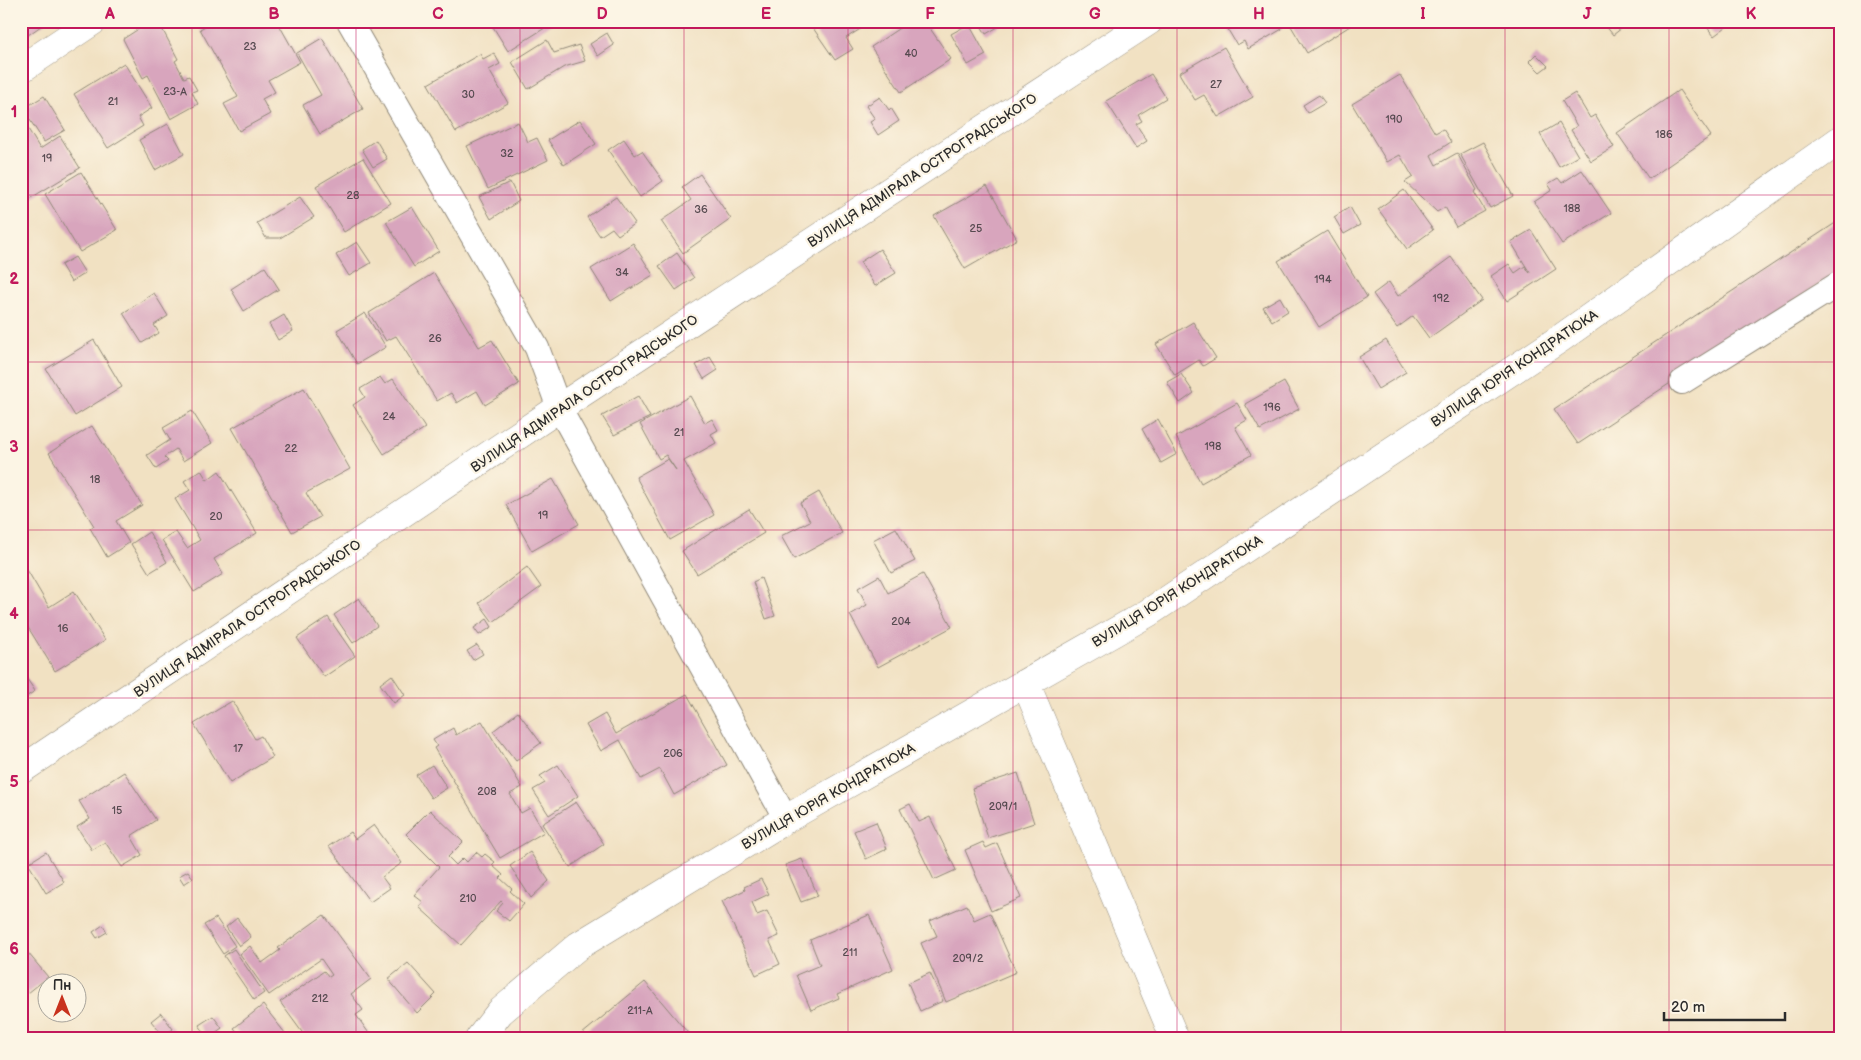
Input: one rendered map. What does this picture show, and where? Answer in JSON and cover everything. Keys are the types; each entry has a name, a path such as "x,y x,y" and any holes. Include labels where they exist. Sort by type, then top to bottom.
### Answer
{"street":[{"path":"21,69 93,21"},
{"name":"ВУЛИЦЯ АДМІРАЛА ОСТРОГРАДСЬКОГО","path":"21,770 559,408 1149,21"},
{"name":"ВУЛИЦЯ ЮРІЯ КОНДРАТЮКА","path":"479,1039 500,1012 578,946 786,819 1148,613 1561,338 1840,140"},
{"path":"1026,684 1174,1039"}],"lane":[{"path":"349,21 537,348 559,408 786,819"},
{"path":"1682,382 1840,283"}],"building":[{"path":"21,21 48,21 21,40"},
{"path":"151,21 158,21 178,59 175,61 184,78 189,76 197,90 192,92 198,104 171,119 148,75 143,78 123,39"},
{"path":"214,21 277,21 300,62 268,80 275,92 262,99 270,114 239,131 224,104 238,97 200,29"},
{"path":"556,21 508,51 490,22"},
{"path":"823,21 858,21 862,28 846,38 853,49 835,60 813,28"},
{"path":"910,21 925,21 951,59 901,92 871,47"},
{"path":"978,21 1008,21 986,34"},
{"path":"1227,21 1277,21 1282,29 1248,49 1244,41 1237,45 1224,23"},
{"path":"1288,21 1358,21 1307,53"},
{"path":"1602,21 1631,21 1613,35"},
{"path":"1702,21 1734,21 1714,36"},
{"path":"1830,21 1840,21 1840,35"},
{"path":"969,24 986,55 968,65 951,34"},
{"path":"607,33 614,45 598,56 590,44"},
{"path":"322,38 363,109 320,134 303,105 321,95 297,53"},
{"path":"547,40 554,53 579,45 585,61 564,67 528,89 512,62"},
{"path":"1224,47 1253,97 1218,117 1204,95 1195,100 1179,73"},
{"path":"494,53 500,64 489,70 508,103 456,132 428,84 480,54 483,59"},
{"path":"1536,54 1548,66 1540,72 1529,61"},
{"path":"124,63 152,108 138,117 143,126 108,148 74,94"},
{"path":"1151,74 1166,98 1138,115 1142,121 1136,124 1147,141 1136,148 1106,101"},
{"path":"1400,75 1435,133 1443,129 1451,142 1431,155 1436,165 1457,153 1477,190 1474,192 1485,211 1456,227 1445,207 1437,212 1405,182 1413,177 1400,155 1387,162 1352,104"},
{"path":"1679,90 1711,136 1649,179 1617,133"},
{"path":"1575,93 1590,118 1595,115 1614,147 1591,161 1571,130 1577,126 1562,101"},
{"path":"1319,95 1325,103 1308,113 1303,105"},
{"path":"44,96 65,130 44,142 23,109"},
{"path":"880,97 889,110 891,108 899,121 878,135 870,122 875,119 866,106"},
{"path":"580,120 596,144 564,165 548,140"},
{"path":"24,122 40,149 60,136 80,168 21,204 21,123"},
{"path":"518,122 528,142 537,138 548,160 488,189 467,146"},
{"path":"1559,123 1578,156 1559,167 1540,134"},
{"path":"168,124 184,154 155,170 139,140"},
{"path":"624,139 635,155 642,151 663,181 640,197 608,150"},
{"path":"376,140 387,159 373,167 362,149"},
{"path":"1483,142 1513,196 1490,208 1460,154"},
{"path":"363,158 391,203 344,232 316,186"},
{"path":"1582,170 1611,213 1562,244 1534,202 1552,190 1548,184 1558,178 1562,183"},
{"path":"81,172 117,230 80,252 45,194"},
{"path":"700,174 731,219 683,253 661,221 691,200 682,187"},
{"path":"510,182 519,201 491,219 479,197"},
{"path":"987,186 1017,239 965,269 934,216"},
{"path":"1404,190 1433,230 1407,249 1378,209"},
{"path":"300,197 314,217 280,238 266,238 257,223"},
{"path":"616,197 635,223 618,235 612,228 600,236 587,217"},
{"path":"412,207 439,251 414,267 386,222"},
{"path":"1350,207 1360,225 1344,234 1334,217"},
{"path":"1840,220 1840,271 1578,444 1554,409"},
{"path":"1531,230 1556,269 1507,301 1491,276 1509,264 1515,273 1525,266 1530,273 1511,242"},
{"path":"1327,231 1367,297 1319,327 1278,261"},
{"path":"357,242 371,263 349,276 336,255"},
{"path":"633,243 653,275 611,301 591,269"},
{"path":"880,249 896,273 875,286 860,262"},
{"path":"677,253 694,278 676,290 659,266"},
{"path":"75,257 85,273 71,282 61,265"},
{"path":"1451,257 1482,300 1429,338 1413,316 1397,328 1373,294 1389,282 1398,296"},
{"path":"265,267 279,289 244,311 231,289"},
{"path":"434,273 479,347 492,340 519,384 485,405 477,391 457,403 451,393 437,401 396,336 386,341 369,313"},
{"path":"154,293 168,316 154,325 159,333 142,343 123,313"},
{"path":"1280,297 1288,311 1272,321 1263,307"},
{"path":"365,313 386,347 357,364 337,330"},
{"path":"284,315 293,331 278,340 269,324"},
{"path":"1193,322 1216,358 1203,366 1199,360 1175,375 1156,344"},
{"path":"94,340 122,387 75,416 46,369"},
{"path":"1386,340 1406,372 1378,389 1359,357"},
{"path":"710,357 718,370 704,379 696,365"},
{"path":"1181,374 1194,393 1180,403 1167,382"},
{"path":"380,377 385,384 393,379 425,428 384,454 353,405 365,397 360,389"},
{"path":"1284,382 1299,409 1260,430 1245,404"},
{"path":"304,388 350,469 306,493 320,517 292,532 232,428"},
{"path":"638,396 650,417 614,435 602,416"},
{"path":"690,396 705,423 712,419 718,430 711,434 716,443 684,461 714,515 670,540 636,477 668,459 676,470 666,455 659,459 640,424"},
{"path":"1237,403 1247,420 1235,427 1251,455 1201,483 1176,437"},
{"path":"192,411 212,443 183,461 176,449 164,457 168,461 156,469 147,455 170,440 163,428"},
{"path":"1158,419 1177,454 1161,463 1142,429"},
{"path":"92,426 142,505 116,521 129,543 107,557 90,528 94,526 49,453"},
{"path":"201,470 207,480 219,471 257,533 214,559 223,574 194,592 162,540 176,532 187,548 200,540 175,499 190,490 184,481"},
{"path":"553,479 579,524 532,551 506,505"},
{"path":"819,492 842,533 794,559 781,536 810,521 800,503"},
{"path":"749,509 764,533 697,574 682,551"},
{"path":"896,528 915,561 891,573 873,540"},
{"path":"149,532 167,562 149,573 131,544"},
{"path":"527,567 541,587 493,622 479,603"},
{"path":"26,568 49,607 74,591 105,640 55,671 21,616 21,571"},
{"path":"923,574 952,627 878,667 850,615 867,605 858,588 879,576 888,593"},
{"path":"761,578 775,616 766,619 753,582"},
{"path":"359,598 377,626 353,643 334,615"},
{"path":"328,617 355,656 324,677 297,638"},
{"path":"487,619 492,627 479,635 474,628"},
{"path":"477,645 483,654 473,660 467,651"},
{"path":"21,670 35,691 21,700"},
{"path":"392,675 405,695 394,703 380,684"},
{"path":"687,694 727,765 674,795 660,769 641,779 620,740 601,751 586,725 605,714 616,734"},
{"path":"232,701 255,739 261,736 273,757 230,783 194,724"},
{"path":"518,712 541,743 516,761 493,731"},
{"path":"482,721 522,787 510,794 521,813 530,808 544,832 500,858 434,748 437,746 433,740 453,728 456,735"},
{"path":"432,765 447,788 431,798 416,775"},
{"path":"558,765 578,796 549,815 533,790 545,783 540,776"},
{"path":"124,772 156,820 131,836 142,855 122,867 105,842 92,850 77,827 90,819 79,801"},
{"path":"1018,773 1034,823 988,838 972,788"},
{"path":"576,802 604,844 570,867 542,824"},
{"path":"910,804 919,822 930,817 956,870 934,880 900,809"},
{"path":"430,810 463,842 448,857 456,865 463,858 467,862 476,852 482,857 485,854 495,862 492,865 503,875 500,878 512,889 510,891 524,904 509,921 496,911 503,903 501,901 461,945 419,907 423,902 414,895 439,867 406,834"},
{"path":"876,822 887,849 866,859 854,831"},
{"path":"374,825 402,863 382,877 390,888 370,902 329,846 350,832 355,839"},
{"path":"983,842 986,848 997,843 1021,898 991,911 965,850"},
{"path":"46,852 64,882 46,893 28,863"},
{"path":"530,852 549,881 531,898 510,866"},
{"path":"802,859 818,896 801,902 785,865"},
{"path":"188,871 193,878 184,884 179,876"},
{"path":"761,879 769,894 752,902 757,915 767,911 779,936 769,940 780,964 756,975 722,901 745,890 744,887"},
{"path":"967,905 974,920 990,913 1016,972 946,1002 921,943 937,936 930,921"},
{"path":"324,915 371,979 351,994 363,1010 356,1015 373,1039 307,1039 280,1002 324,971 329,977 332,975 321,959 269,995 240,954 250,946 262,963 280,950 278,948"},
{"path":"869,915 893,969 837,994 839,998 811,1010 796,975 820,965 810,940"},
{"path":"216,918 235,946 223,954 204,925"},
{"path":"237,918 251,937 239,946 226,927"},
{"path":"103,925 107,932 97,938 93,932"},
{"path":"23,947 44,972 38,972 38,985 28,993 21,984"},
{"path":"234,949 264,993 254,1000 224,956"},
{"path":"408,963 436,994 417,1013 388,979"},
{"path":"930,973 943,1001 920,1011 908,983"},
{"path":"645,982 693,1039 576,1039"},
{"path":"263,1005 285,1033 278,1039 243,1039 234,1028"},
{"path":"161,1013 173,1029 164,1037 151,1021"},
{"path":"213,1016 222,1028 208,1038 199,1025"}]}
